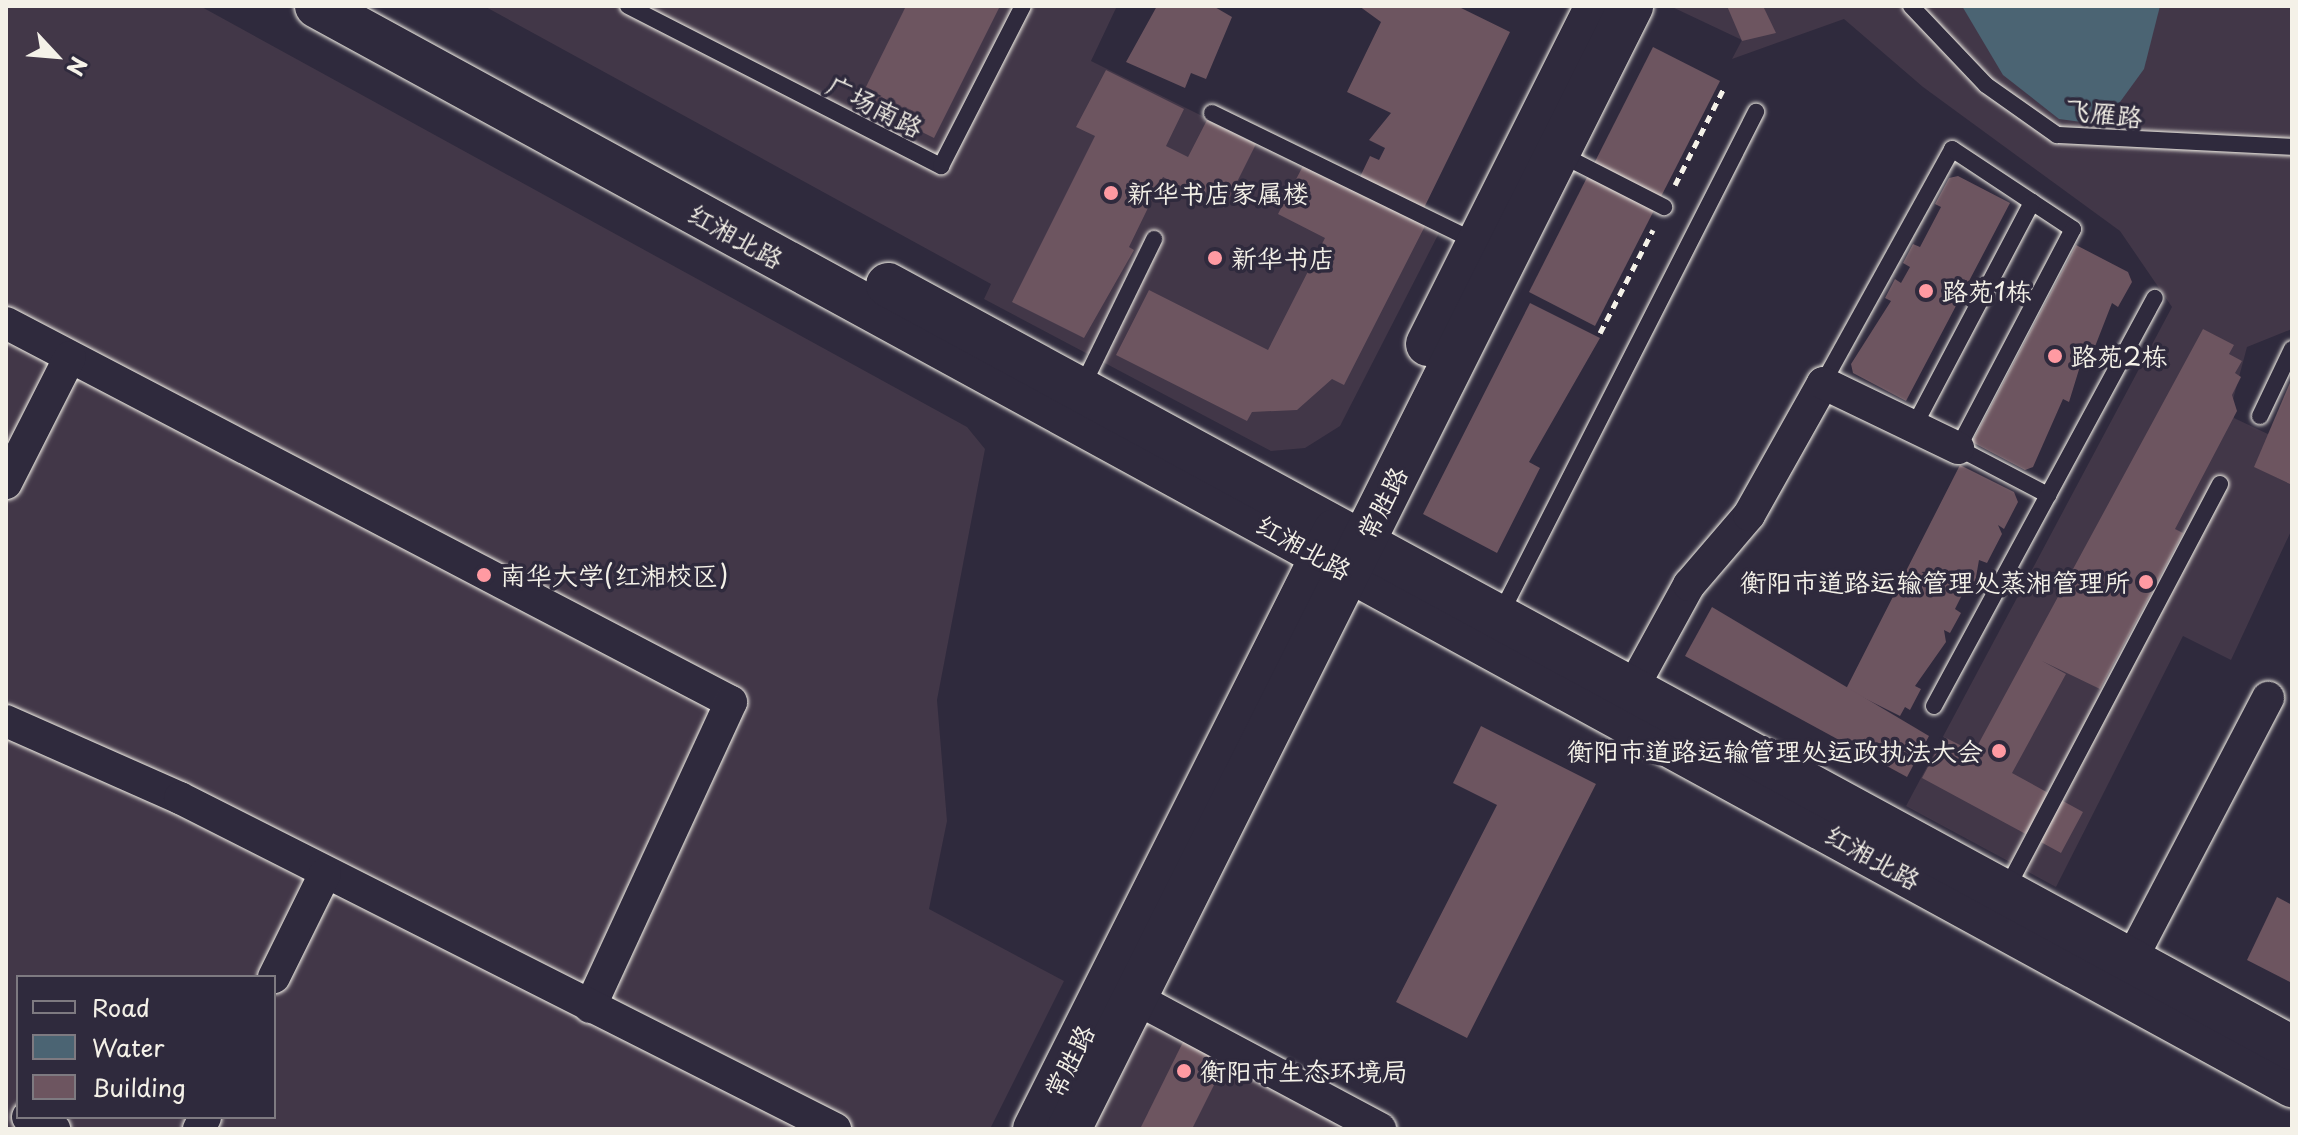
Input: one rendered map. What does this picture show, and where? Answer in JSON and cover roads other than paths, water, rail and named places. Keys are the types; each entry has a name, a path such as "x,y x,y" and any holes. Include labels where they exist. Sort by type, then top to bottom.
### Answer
{"main road":[{"name":"红湘北路","path":"317,6 1342,550 2292,1085"},
{"name":"红湘北路","path":"380,6 1081,390 1342,550 1499,617 2292,1048"},
{"name":"常胜路","path":"1544,146 1597,6"},
{"name":"常胜路","path":"1035,1129 1342,550 1544,146 1631,6"},
{"name":"常胜路","path":"1069,1129 1135,998 1342,550"}],"street":[{"path":"6,323 731,702 590,1007"},
{"path":"6,483 70,357"},
{"path":"1632,689 1689,585 1749,515 1823,383 1911,432 1958,448"},
{"path":"2131,960 2268,698"},
{"path":"6,721 325,874 835,1129"},
{"path":"275,975 325,874"},
{"path":"1135,998 1380,1129"},
{"path":"32,1119 54,1129"}],"lane":[{"name":"广场南路","path":"628,6 941,166 1023,6"},
{"name":"飞雁路","path":"1911,6 1986,85 2057,135 2292,147"},
{"path":"1499,617 1756,112"},
{"path":"1212,113 1492,250"},
{"path":"1544,146 1664,207"},
{"path":"1823,383 1952,149 2073,229 1958,448 2048,495"},
{"path":"1911,432 2032,202"},
{"path":"1081,390 1154,239"},
{"path":"1934,706 2155,298"},
{"path":"2260,416 2292,349"},
{"path":"2005,891 2220,484"}],"water":[{"path":"1962,6 2160,6 2144,69 2120,102 2089,123 2059,119 2003,75"}],"place":[{"name":"新华书店家属楼","path":"1111,193"},
{"name":"新华书店","path":"1215,258"},
{"name":"路苑1栋","path":"1926,291"},
{"name":"路苑2栋","path":"2055,356"},
{"name":"南华大学(红湘校区)","path":"484,575"},
{"name":"衡阳市道路运输管理处蒸湘管理所","path":"2146,582"},
{"name":"衡阳市道路运输管理处运政执法大会","path":"1999,751"},
{"name":"衡阳市生态环境局","path":"1184,1071"}]}
